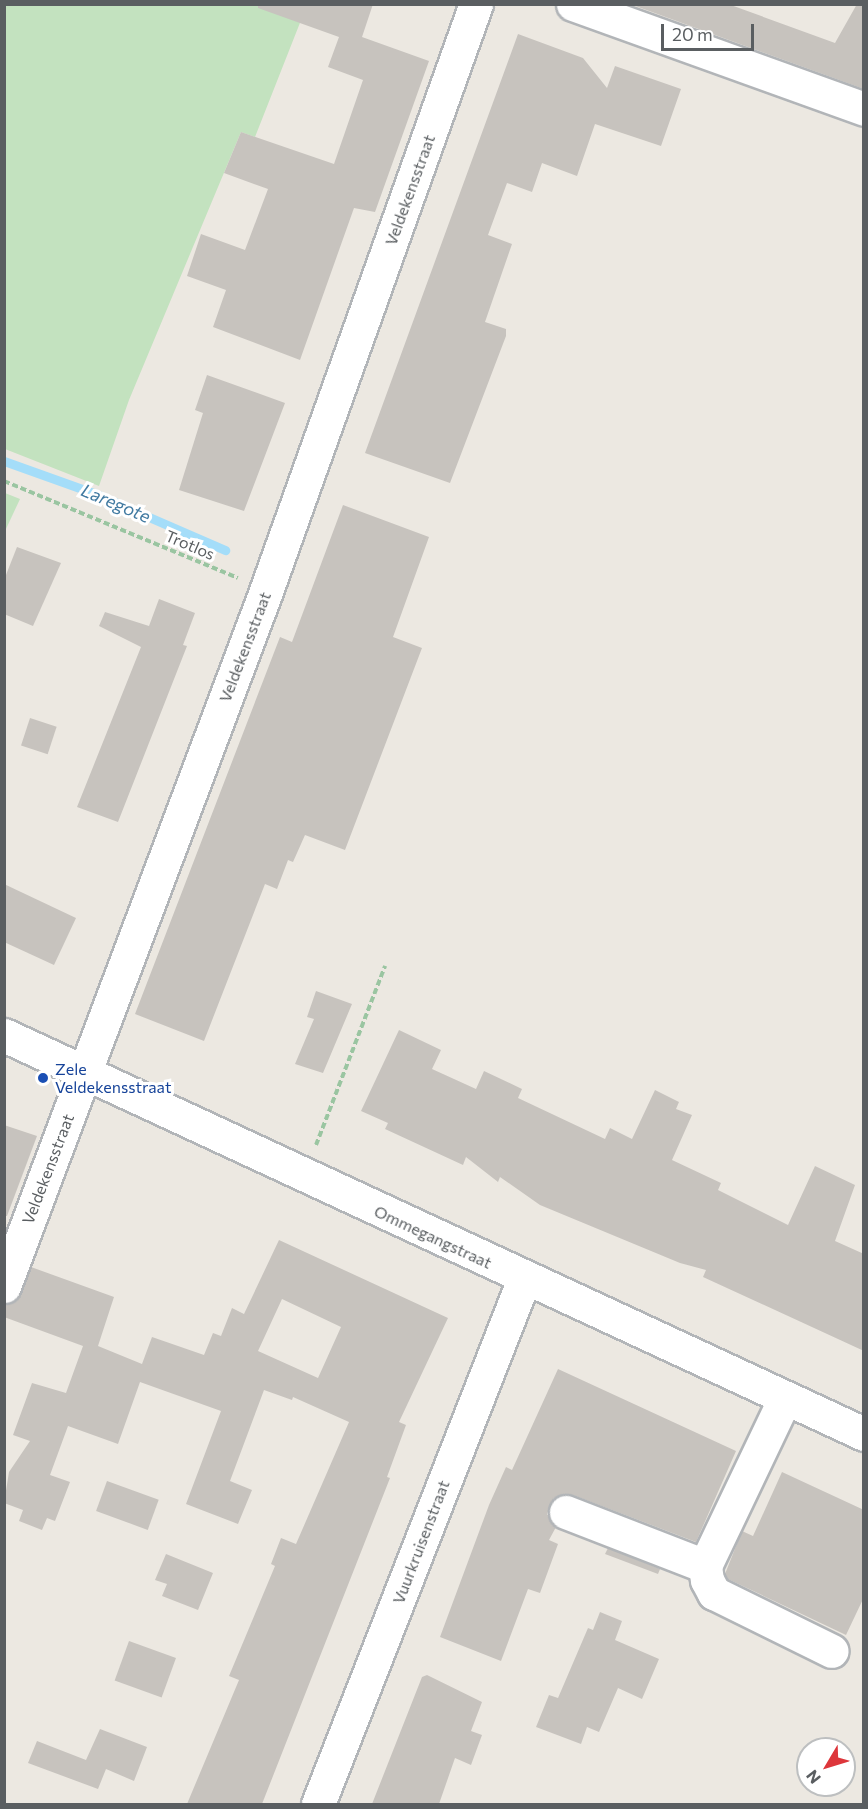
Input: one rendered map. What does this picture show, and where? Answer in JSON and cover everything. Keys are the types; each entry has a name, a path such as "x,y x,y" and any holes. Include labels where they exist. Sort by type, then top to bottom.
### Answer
{"street":[{"name":"Veldekensstraat","path":"4,1286 266,591 476,4"},
{"path":"573,4 864,109"},
{"name":"Ommegangstraat","path":"4,1035 85,1071 524,1279 864,1434"},
{"name":"Vuurkruisenstraat","path":"318,1804 524,1279"},
{"path":"785,1398 705,1566 714,1593 832,1651"},
{"path":"566,1512 705,1566"}],"path":[{"name":"Trotlos","path":"4,481 266,591"},
{"path":"304,1176 385,966"}],"green space":[{"path":"4,5 307,5 255,137 241,132 129,400 99,486 5,449"},
{"path":"5,493 20,499 5,531"}],"building":[{"path":"258,4 373,4 362,37 429,61 375,212 354,208 300,360 213,327 226,290 187,276 201,234 245,250 268,189 224,173 241,132 334,164 363,80 328,67 339,37 258,8"},
{"path":"630,4 728,4 835,43 857,4 864,4 864,89"},
{"path":"518,34 583,58 607,88 615,66 681,89 661,146 595,124 577,176 542,163 532,192 507,183 488,235 512,244 485,322 506,329 506,336 450,483 365,453"},
{"path":"207,375 285,403 244,511 179,490 203,413 195,410"},
{"path":"343,505 429,537 393,637 422,648 345,850 305,835 293,862 288,860 277,889 265,884 204,1041 135,1014 280,637 292,642"},
{"path":"17,547 61,563 33,626 4,614 4,580"},
{"path":"159,599 195,613 183,645 187,646 118,822 77,807 141,647 99,626 105,612 149,626"},
{"path":"30,718 57,727 48,754 21,746"},
{"path":"4,884 76,918 54,965 4,942"},
{"path":"316,991 352,1004 323,1073 295,1064 314,1019 307,1017"},
{"path":"399,1030 441,1050 432,1069 476,1089 484,1071 522,1089 518,1098 605,1139 610,1128 632,1139 655,1090 679,1102 676,1109 692,1115 672,1160 721,1183 718,1190 788,1225 815,1166 855,1185 835,1241 864,1254 864,1351 703,1277 706,1270 680,1263 540,1205 500,1177 498,1182 466,1157 463,1165 385,1129 388,1123 361,1111"},
{"path":"4,1125 37,1136 7,1216 4,1216"},
{"path":"279,1240 448,1318 399,1422 406,1425 387,1477 390,1478 262,1804 187,1804 239,1680 229,1676 275,1566 271,1564 281,1538 296,1544 349,1422 293,1397 292,1400 264,1390 230,1481 252,1490 238,1524 186,1504 221,1411 140,1382 118,1444 68,1426 50,1475 70,1482 55,1521 47,1518 42,1530 19,1521 23,1510 4,1503 9,1472 30,1441 13,1435 32,1383 66,1393 83,1346 4,1317 4,1304 16,1300 31,1267 114,1297 98,1346 142,1364 152,1337 204,1355 213,1333 221,1336 232,1308 244,1314","holes":["282,1299 341,1327 318,1378 258,1351"]},
{"path":"558,1369 736,1451 696,1542 573,1495 554,1498 547,1514 556,1527 549,1540 558,1544 540,1593 528,1589 501,1661 440,1637 489,1505 506,1467 512,1470"},
{"path":"782,1472 864,1510 864,1597 846,1635 728,1579 725,1574 742,1531 753,1536"},
{"path":"107,1481 159,1500 148,1530 96,1511"},
{"path":"608,1548 660,1569 658,1574 605,1554"},
{"path":"166,1554 213,1573 198,1610 162,1596 167,1584 155,1580"},
{"path":"600,1612 622,1621 615,1640 659,1659 642,1699 618,1688 599,1732 587,1727 581,1744 536,1727 549,1695 558,1698 588,1628 593,1630"},
{"path":"129,1641 176,1658 162,1698 115,1680"},
{"path":"427,1675 482,1702 471,1731 482,1735 471,1765 455,1758 439,1804 372,1804 422,1677"},
{"path":"100,1729 147,1747 134,1781 106,1769 98,1789 28,1763 37,1741 86,1760"}],"waterway":[{"name":"Laregote","path":"4,461 96,494 225,550"}],"place":[{"name":"Zele Veldekensstraat","path":"43,1078"}]}
